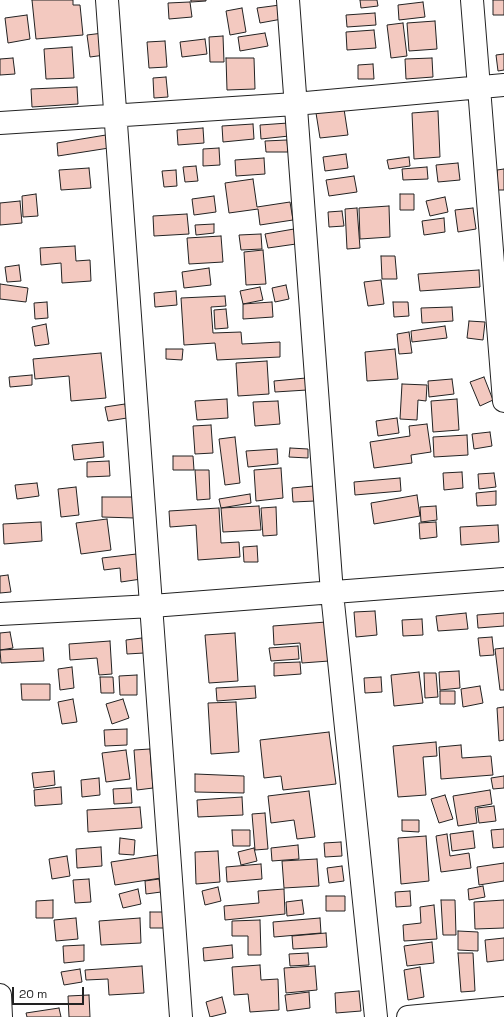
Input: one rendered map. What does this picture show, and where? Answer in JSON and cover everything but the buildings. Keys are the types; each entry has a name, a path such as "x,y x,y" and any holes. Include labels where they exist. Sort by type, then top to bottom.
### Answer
{"street":[{"path":"107,0 181,1017"},
{"path":"288,0 332,593 376,1017"},
{"path":"472,0 504,401"},
{"path":"0,123 295,104 504,85"},
{"path":"0,614 152,606 504,579"},
{"path":"0,995 1,1017"},
{"path":"408,1017 504,1008"}]}
